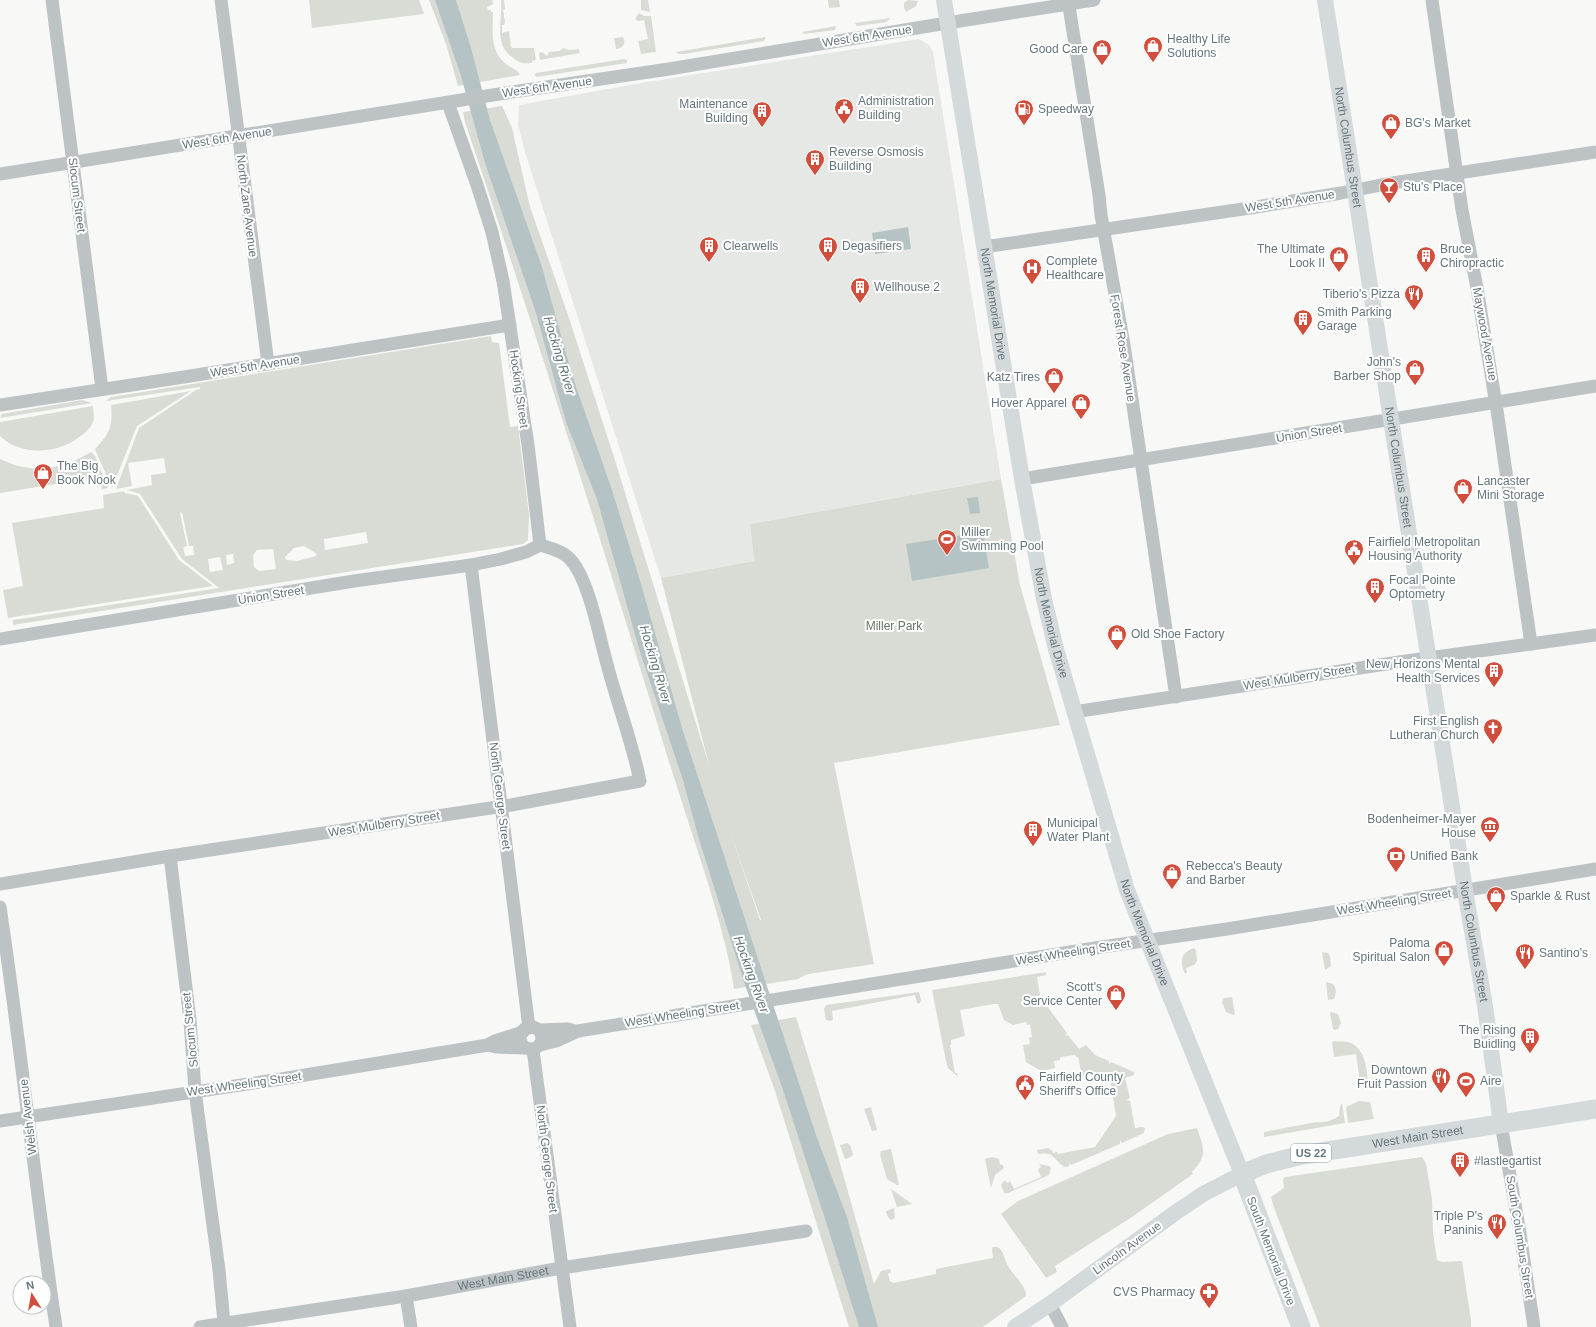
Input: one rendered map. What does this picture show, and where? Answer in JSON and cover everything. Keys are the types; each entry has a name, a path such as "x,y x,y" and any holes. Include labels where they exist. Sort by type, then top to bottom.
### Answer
{"highway":[{"name":"West Main Street","path":"1242,1174 1266,1164 1296,1156 1596,1109"},
{"name":"South Memorial Drive","path":"1242,1174 1301,1327"}],"main road":[{"name":"North Memorial Drive","path":"944,0 1022,479 1044,599 1056,649 1127,890 1242,1174"},
{"name":"North Columbus Street","path":"1325,0 1465,891 1485,1006 1501,1124"},
{"name":"Lincoln Avenue","path":"1015,1327 1050,1304 1180,1209 1203,1194 1242,1174"}],"street":[{"name":"Slocum Street","path":"52,0 102,389"},
{"name":"North Zane Avenue","path":"221,0 268,364"},
{"name":"West 6th Avenue","path":"0,174 499,94 669,69 1068,2 1094,0"},
{"name":"Maywood Avenue","path":"1432,0 1462,210 1496,401 1532,644"},
{"name":"Forest Rose Avenue","path":"1068,2 1103,229 1124,345 1176,697"},
{"name":"Hocking Street","path":"451,102 492,232 503,281 540,545"},
{"name":"West 5th Avenue","path":"984,248 1257,207 1386,184 1596,152"},
{"name":"West 5th Avenue","path":"0,404 268,364 510,325"},
{"name":"Union Street","path":"1022,479 1596,386"},
{"name":"Union Street","path":"0,639 354,581 471,565 502,559 526,552 540,545"},
{"name":"West Mulberry Street","path":"0,884 170,856 502,806 640,781 594,614 582,578 570,558 563,553 540,545"},
{"name":"North George Street","path":"471,565 530,1030"},
{"name":"West Mulberry Street","path":"1074,712 1429,658 1596,635"},
{"name":"Slocum Street","path":"170,856 190,1020 195,1091 219,1270 224,1323"},
{"name":"West Wheeling Street","path":"488,1045 496,1047 533,1048 563,1039 575,1031 1148,940 1227,929 1596,869"},
{"name":"Welsh Avenue","path":"0,907 13,995 27,1117 56,1327"},
{"name":"West Wheeling Street","path":"0,1121 281,1079 488,1045 495,1041 530,1030 568,1029 575,1031"},
{"path":"530,1030 543,1039 533,1048 523,1046 520,1039 530,1030"},
{"name":"North George Street","path":"533,1048 570,1327"},
{"name":"South Columbus Street","path":"1501,1124 1519,1227 1534,1327"},
{"name":"West Main Street","path":"200,1327 406,1296 561,1268 806,1231"},
{"path":"406,1296 411,1327"},
{"path":"1050,1304 1062,1327"}],"shaded area":[{"path":"919,39 929,45 933,52 1001,479 750,524 754,561 661,578 525,152 518,125 519,105 641,83"}],"green space":[{"path":"309,0 419,0 424,14 312,28"},
{"path":"429,0 492,0 493,4 487,7 488,10 493,12 494,47 501,59 520,75 458,86 446,44"},
{"path":"501,0 504,0 505,9 503,10 505,22 504,25 502,25 502,33 509,31 511,47 513,48 534,48 536,60 532,61 532,63 519,62 506,52 500,31"},
{"path":"641,0 648,0 650,12 641,10"},
{"path":"828,0 839,0 840,7 829,8"},
{"path":"908,0 918,1 916,6 906,12 904,3"},
{"path":"639,13 644,16 651,16 656,52 641,54 638,41 648,39 644,20 638,21 635,19"},
{"path":"890,18 887,22 857,26 855,23"},
{"path":"836,26 835,30 804,34 802,32"},
{"path":"623,37 624,45 621,48 616,49 614,38"},
{"path":"766,37 764,41 684,54 679,54 676,52"},
{"path":"563,48 569,50 579,49 580,53 540,60 539,53 542,52 547,56 549,52 560,51"},
{"path":"624,59 627,60 627,63 536,77 535,75 536,73"},
{"name":"Miller Park","path":"502,106 512,128 530,207 569,318 613,454 709,765 661,578 754,561 750,524 1001,479 1020,585 1060,725 834,763 874,964 808,974 798,979 734,989 726,949 708,883 463,112","holes":["728,826 761,920 760,920"]},
{"path":"491,336 492,342 499,343 510,427 518,426 529,515 528,540 523,544 13,625 13,620 219,588 182,559 140,494 127,490 152,485 151,475 166,473 164,458 128,463 132,486 116,489 139,428 196,390 200,389 200,387 106,401 111,397","holes":["182,512 189,546 193,546 194,555 185,556 183,547 187,546 180,513","366,532 368,543 325,550 324,539","304,546 317,554 316,556 297,561 286,560 285,557 294,548","273,549 276,569 259,571 254,567 253,555 257,550","233,554 234,563 227,565 226,555","220,557 223,570 210,572 208,559"]},
{"path":"191,391 137,426 112,488 95,449 104,439 111,424 111,405"},
{"path":"82,400 92,403 0,418 2,414"},
{"path":"93,406 94,420 89,429 78,438 59,447 49,450 28,450 8,442 0,436 0,422"},
{"path":"91,452 95,456 108,488 102,489 99,477 0,493 0,459 12,464 35,469 69,463"},
{"path":"124,491 125,493 138,496 179,560 213,586 8,618 3,590 23,586 12,523 104,508 103,495"},
{"path":"1194,948 1196,950 1197,961 1194,965 1186,968 1187,972 1185,974 1182,965 1182,958 1186,952"},
{"path":"1322,952 1328,953 1330,956 1331,966 1325,970"},
{"path":"1046,972 1046,975 1037,977 1040,995 1037,998 1041,998 1067,1033 1065,1036 1068,1035 1079,1049 1086,1045 1095,1055 1109,1061 1109,1065 1111,1062 1134,1072 1134,1075 1125,1078 1130,1098 1126,1100 1130,1101 1135,1128 1145,1128 1144,1133 1142,1134 1122,1143 1120,1140 1120,1144 1071,1165 1069,1163 1069,1166 1066,1167 1048,1154 1038,1154 1037,1150 1049,1148 1053,1153 1057,1152 1058,1154 1095,1147 1116,1116 1110,1078 1108,1078 1107,1074 1103,1074 1102,1072 1082,1076 1078,1057 1075,1055 1060,1057 1060,1060 1054,1061 1055,1068 1041,1071 1026,1062 1023,1045 1030,1044 1029,1038 1032,1037 1030,1024 1027,1025 1026,1022 1013,1025 1004,1020 998,1004 994,1004 960,1010 965,1036 951,1040 950,1045 955,1073 957,1073 958,1077 948,1068 932,990"},
{"path":"1326,982 1333,984 1336,989 1334,999 1328,1000"},
{"path":"919,992 921,1000 919,1004 917,1003 915,995 832,1011 833,1019 831,1021 826,1020 824,1009 826,1005"},
{"path":"1232,997 1235,1014 1233,1015 1226,1012 1222,1002 1224,998"},
{"path":"1331,1012 1338,1014 1341,1023 1338,1029 1335,1030 1333,1029"},
{"path":"796,1017 832,1135 874,1284 881,1271 890,1269 891,1272 888,1274 890,1281 893,1283 936,1274 936,1269 993,1258 992,1249 993,1247 998,1247 1001,1250 1008,1266 1024,1288 1026,1296 983,1327 849,1327 775,1091 751,1025"},
{"path":"1332,1042 1348,1042 1358,1048 1362,1053 1366,1065 1368,1083 1360,1081 1356,1054 1334,1057"},
{"path":"1359,1101 1370,1102 1374,1119 1348,1123 1346,1107"},
{"path":"1342,1103 1345,1123 1264,1137 1264,1132 1317,1122 1325,1122 1334,1119 1339,1116 1340,1106"},
{"path":"871,1107 877,1130 872,1131 864,1109"},
{"path":"1197,1128 1203,1147 1203,1152 1201,1161 1192,1172 1193,1174 1132,1217 1055,1266 1057,1272 1046,1278 1001,1214 1018,1201 1168,1134"},
{"path":"847,1143 850,1145 853,1154 851,1157 845,1159 840,1145"},
{"path":"891,1149 899,1185 887,1179 880,1155 881,1151"},
{"path":"993,1157 999,1159 1000,1165 1002,1164 1004,1168 995,1175 991,1188 985,1159"},
{"path":"1422,1157 1426,1164 1432,1199 1433,1232 1437,1260 1442,1262 1462,1261 1471,1327 1320,1327 1271,1197 1284,1188 1283,1179 1285,1177"},
{"path":"1039,1164 1049,1166 1051,1168 1049,1175 1008,1193 1004,1193 1001,1185 1005,1180 1007,1183 1010,1181 1014,1189 1041,1177 1038,1169 1041,1167"},
{"path":"891,1189 912,1204 897,1207"},
{"path":"894,1208 895,1218 891,1220 886,1211"}],"water":[{"name":"Hocking River","path":"435,0 456,0 471,48 490,120 542,267 572,375 612,490 641,584 682,728 817,1138 847,1217 878,1327 859,1327 782,1087 744,982 698,836 683,780 640,652 597,499 566,422 536,313 485,163 461,76"},
{"path":"908,227 911,249 875,254 872,233"},
{"path":"978,497 980,513 970,514 967,498"},
{"name":"Miller Swimming Pool","path":"983,532 989,568 912,581 906,544"}],"place":[{"name":"Healthy Life Solutions","path":"1153,63"},
{"name":"Good Care","path":"1102,66"},
{"name":"Administration Building","path":"844,125"},
{"name":"Speedway","path":"1024,126"},
{"name":"Maintenance Building","path":"762,128"},
{"name":"BG's Market","path":"1391,140"},
{"name":"Reverse Osmosis Building","path":"815,176"},
{"name":"Stu's Place","path":"1389,204"},
{"name":"Clearwells","path":"709,263"},
{"name":"Degasifiers","path":"828,263"},
{"name":"The Ultimate Look II","path":"1339,273"},
{"name":"Bruce Chiropractic","path":"1426,273"},
{"name":"Complete Healthcare","path":"1032,285"},
{"name":"Wellhouse 2","path":"860,304"},
{"name":"Tiberio's Pizza","path":"1414,311"},
{"name":"Smith Parking Garage","path":"1303,336"},
{"name":"John's Barber Shop","path":"1415,386"},
{"name":"Katz Tires","path":"1054,394"},
{"name":"Hover Apparel","path":"1081,420"},
{"name":"The Big Book Nook","path":"43,490"},
{"name":"Lancaster Mini Storage","path":"1463,505"},
{"name":"Miller Swimming Pool","path":"947,556"},
{"name":"Fairfield Metropolitan Housing Authority","path":"1354,566"},
{"name":"Focal Pointe Optometry","path":"1375,604"},
{"name":"Old Shoe Factory","path":"1117,651"},
{"name":"New Horizons Mental Health Services","path":"1494,688"},
{"name":"First English Lutheran Church","path":"1493,745"},
{"name":"Bodenheimer-Mayer House","path":"1490,843"},
{"name":"Municipal Water Plant","path":"1033,847"},
{"name":"Unified Bank","path":"1396,873"},
{"name":"Rebecca's Beauty and Barber","path":"1172,890"},
{"name":"Sparkle & Rust","path":"1496,913"},
{"name":"Paloma Spiritual Salon","path":"1444,967"},
{"name":"Santino's","path":"1525,970"},
{"name":"Scott's Service Center","path":"1116,1011"},
{"name":"The Rising Buidling","path":"1530,1054"},
{"name":"Downtown Fruit Passion","path":"1441,1094"},
{"name":"Aire","path":"1466,1098"},
{"name":"Fairfield County Sheriff's Office","path":"1025,1101"},
{"name":"#lastlegartist","path":"1460,1178"},
{"name":"Triple P's Paninis","path":"1497,1240"},
{"name":"CVS Pharmacy","path":"1209,1309"}]}
